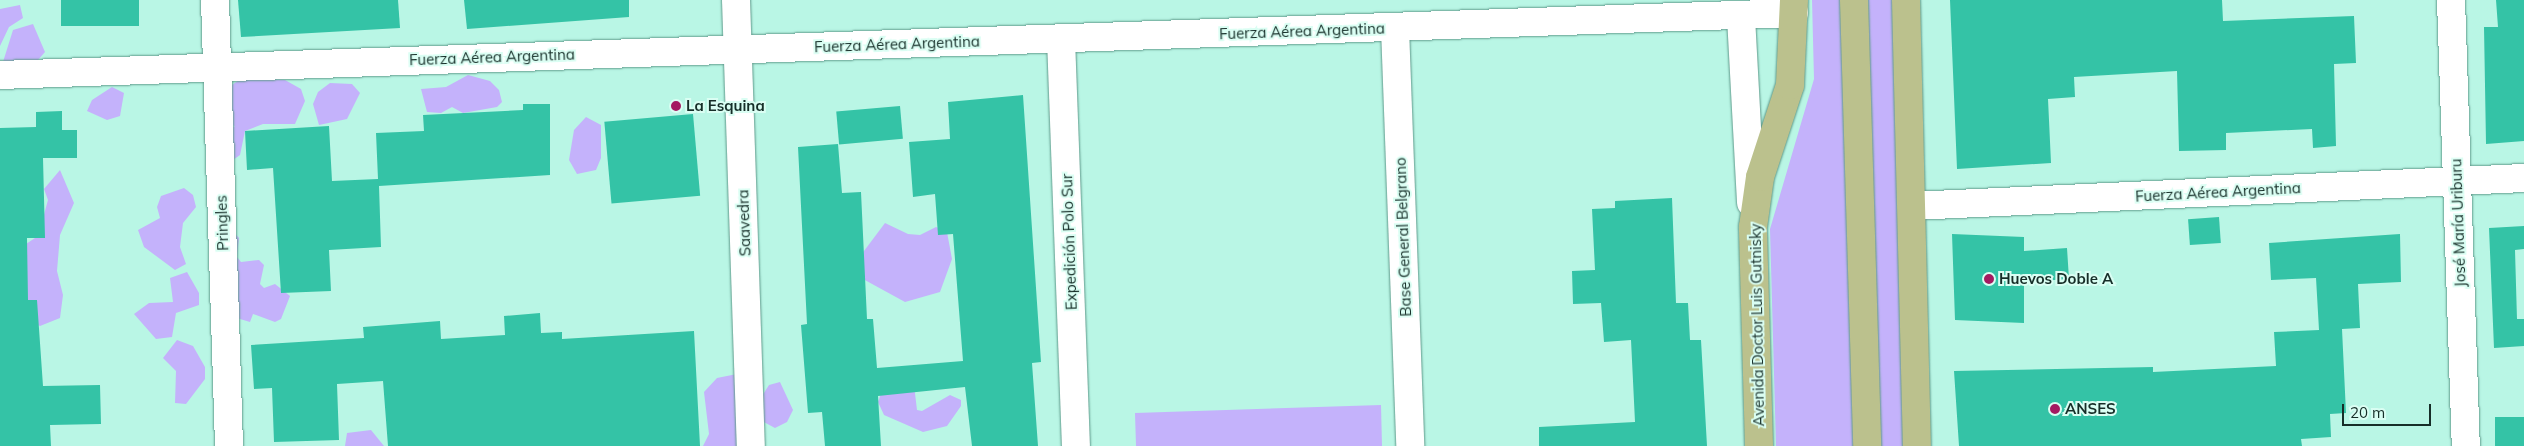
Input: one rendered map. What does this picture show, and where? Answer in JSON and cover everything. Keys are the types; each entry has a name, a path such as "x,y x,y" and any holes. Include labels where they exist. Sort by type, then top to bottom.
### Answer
{"main road":[{"path":"1854,0 1867,446"},
{"path":"1906,0 1916,446"},
{"name":"Avenida Doctor Luis Gutnisky","path":"1759,446 1752,227 1760,177 1790,85 1794,7"}],"street":[{"name":"Pringles","path":"215,0 229,446"},
{"name":"Saavedra","path":"736,0 751,446"},
{"name":"José María Uriburu","path":"2451,0 2466,446"},
{"name":"Fuerza Aérea Argentina","path":"0,75 217,66 1741,17 1794,7"},
{"path":"1741,17 1752,227"},
{"name":"Base General Belgrano","path":"1395,28 1410,446"},
{"name":"Expedición Polo Sur","path":"1061,39 1076,446"},
{"name":"Fuerza Aérea Argentina","path":"1912,206 2524,178"}],"shaded area":[{"path":"1812,0 1892,0 1906,446 1776,446 1770,229 1814,79"},
{"path":"20,5 23,18 9,27 0,46 0,9"},
{"path":"33,24 45,52 38,60 10,68 3,62 13,30"},
{"path":"468,75 490,81 499,90 502,102 497,107 463,113 452,107 441,113 427,112 421,89 446,87"},
{"path":"242,78 285,80 301,89 305,101 295,124 263,124 245,131 240,155 223,167 231,126 235,127 222,114 232,85"},
{"path":"330,83 352,84 360,93 347,119 319,125 313,104 318,92"},
{"path":"112,87 124,93 120,116 107,120 87,111 92,100"},
{"path":"586,117 601,125 601,158 596,170 577,174 569,160 574,130"},
{"path":"60,170 74,203 60,235 57,271 63,295 60,318 40,326 29,321 17,250 38,236 48,200 44,189"},
{"path":"184,188 193,195 196,207 183,223 180,247 186,264 175,270 144,247 138,230 160,218 157,207 161,196"},
{"path":"885,223 908,234 920,235 936,227 947,232 952,259 940,292 905,302 863,279 861,255"},
{"path":"231,229 239,238 237,257 241,262 259,260 264,265 260,284 264,288 275,284 290,296 281,319 275,322 253,314 250,322 230,316"},
{"path":"187,272 199,293 199,305 176,313 172,337 156,339 134,314 149,303 173,302 170,278"},
{"path":"177,340 193,346 205,367 205,379 186,404 175,403 176,371 163,358"},
{"path":"737,374 745,446 703,446 709,434 704,392 717,378"},
{"path":"780,382 793,410 787,422 775,428 760,420 762,396 769,385"},
{"path":"885,382 914,385 917,410 922,411 950,395 961,400 961,406 947,426 923,432 884,415 878,402"},
{"path":"1381,405 1382,446 1136,446 1135,413"},
{"path":"371,430 384,446 345,446 347,433"}],"building":[{"path":"61,0 139,0 139,26 61,26"},
{"path":"238,0 398,0 400,28 241,37"},
{"path":"464,0 629,0 629,17 467,29"},
{"path":"1950,0 2222,0 2223,21 2354,16 2356,63 2334,64 2336,146 2313,148 2312,129 2226,133 2226,150 2179,151 2177,71 2074,77 2075,97 2048,99 2051,163 1957,169"},
{"path":"2496,0 2524,0 2524,141 2486,144 2484,27 2498,27"},
{"path":"1023,95 1041,362 1032,363 1038,446 972,446 965,387 878,396 881,446 825,446 822,412 808,413 801,325 807,324 798,147 838,144 842,193 861,192 867,319 873,319 877,368 963,361 953,234 938,235 935,194 913,197 909,142 950,139 948,102"},
{"path":"523,104 550,104 550,175 379,186 381,247 329,250 331,291 281,293 273,168 247,170 245,131 329,126 332,181 378,179 376,133 424,131 423,115 523,110"},
{"path":"900,106 903,139 839,144 836,112"},
{"path":"62,111 62,130 77,130 77,158 43,158 45,238 27,238 28,300 37,300 43,386 100,385 101,424 50,425 51,446 0,446 0,128 36,127 36,112"},
{"path":"693,114 700,196 611,203 604,122"},
{"path":"1672,198 1676,303 1688,303 1690,340 1701,340 1707,446 1539,446 1539,427 1635,422 1631,340 1604,342 1601,303 1573,304 1572,271 1595,270 1592,209 1615,208 1615,201"},
{"path":"2219,217 2221,243 2190,245 2188,219"},
{"path":"2524,226 2524,249 2515,250 2517,319 2524,319 2524,346 2494,348 2489,228"},
{"name":"Huevos Doble A","path":"1952,234 2024,237 2024,251 2067,248 2069,279 2024,282 2024,323 1955,320"},
{"path":"2400,234 2401,282 2358,284 2360,328 2342,329 2346,413 2330,414 2331,437 2301,439 2302,446 1959,446 1954,371 2153,367 2153,372 2276,366 2274,332 2319,330 2316,278 2271,280 2269,243"},
{"path":"540,313 541,333 562,332 562,339 694,331 700,446 388,446 383,381 337,384 339,440 274,442 272,388 254,389 251,345 364,338 363,327 440,321 441,339 505,335 504,316"},
{"path":"2495,417 2524,417 2524,446 2495,446"}],"place":[{"name":"La Esquina","path":"676,106"},
{"name":"Huevos Doble A","path":"1989,279"},
{"name":"ANSES","path":"2055,409"}]}
